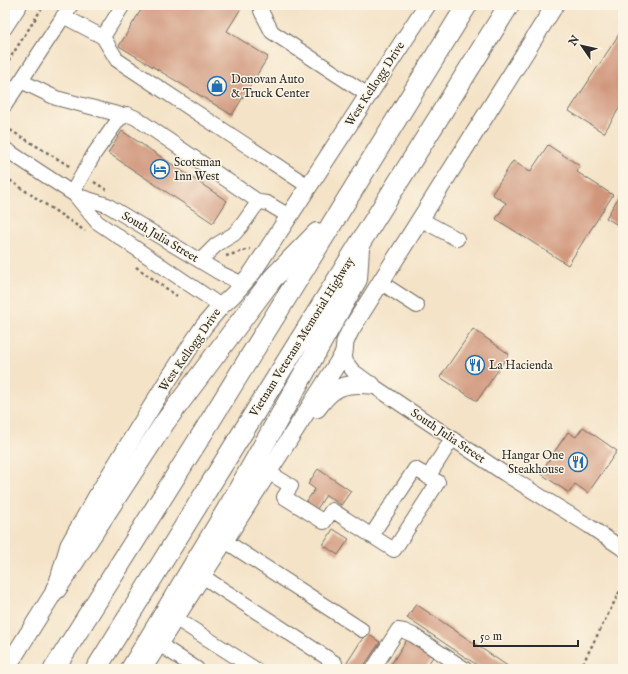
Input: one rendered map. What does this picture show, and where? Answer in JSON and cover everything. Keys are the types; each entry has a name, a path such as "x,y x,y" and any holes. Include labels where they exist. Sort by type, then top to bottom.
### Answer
{"highway":[{"path":"54,669 200,437 467,5"},
{"name":"Vietnam Veterans Memorial Highway","path":"96,669 509,5"},
{"path":"56,589 165,422 273,278 343,207"},
{"path":"131,669 231,503 357,279 360,243"}],"main road":[{"name":"West Kellogg Drive","path":"6,669 56,589 69,545 96,496 168,380 204,326 220,306 233,295 252,273 427,5"},
{"path":"143,669 344,353 345,342 350,331 555,5"},
{"path":"284,448 330,394 338,388 347,385 372,385"}],"street":[{"path":"5,28 20,5"},
{"path":"103,37 123,5"},
{"path":"263,5 261,12 272,32 368,95"},
{"path":"5,105 67,11 103,37 117,60 308,186"},
{"path":"21,80 56,98 125,116"},
{"path":"74,194 94,154 119,119 127,114 136,118 259,202 267,203 289,216"},
{"name":"South Julia Street","path":"5,148 74,194 107,205 220,273 243,284"},
{"name":"South Julia Street","path":"74,194 97,222 220,306"},
{"path":"200,261 216,245 234,234 259,202"},
{"path":"420,219 457,239"},
{"path":"380,282 417,306"},
{"name":"South Julia Street","path":"344,353 346,362 353,371 372,385 505,474 623,549"},
{"path":"428,477 452,439"},
{"path":"268,472 291,486 284,497 324,522 332,510 371,536 394,550 438,482 415,469 371,536"},
{"path":"225,541 362,630"},
{"path":"202,576 335,663"},
{"path":"175,618 255,669"},
{"path":"373,669 398,630 413,635 465,669"},
{"path":"159,644 197,669"}],"path":[{"path":"5,66 44,5"},
{"path":"580,669 623,586"}],"building":[{"name":"Donovan Auto & Truck Center","path":"144,5 243,5 227,31 268,57 232,115 119,46"},
{"path":"623,28 623,102 604,133 569,111"},
{"path":"122,131 227,201 213,223 108,153"},
{"path":"548,145 580,166 577,172 613,195 568,265 496,219 506,203 492,194 513,161 530,172"},
{"path":"623,190 623,228 606,218"},
{"name":"La Hacienda","path":"473,329 509,354 477,401 440,377"},
{"name":"Hangar One Steakhouse","path":"583,427 617,451 588,493 575,484 569,493 540,473 568,432 576,437"},
{"path":"318,469 351,491 341,505 326,495 315,512 304,505 315,489 308,484"},
{"path":"333,529 349,539 338,555 323,545"},
{"path":"416,604 512,669 483,669 407,618"},
{"path":"366,633 380,642 362,669 343,669"},
{"path":"408,638 434,655 425,669 388,669"}],"place":[{"name":"Donovan Auto & Truck Center","path":"217,86"},
{"name":"Scotsman Inn West","path":"160,169"},
{"name":"La Hacienda","path":"475,365"},
{"name":"Hangar One Steakhouse","path":"578,462"}]}
